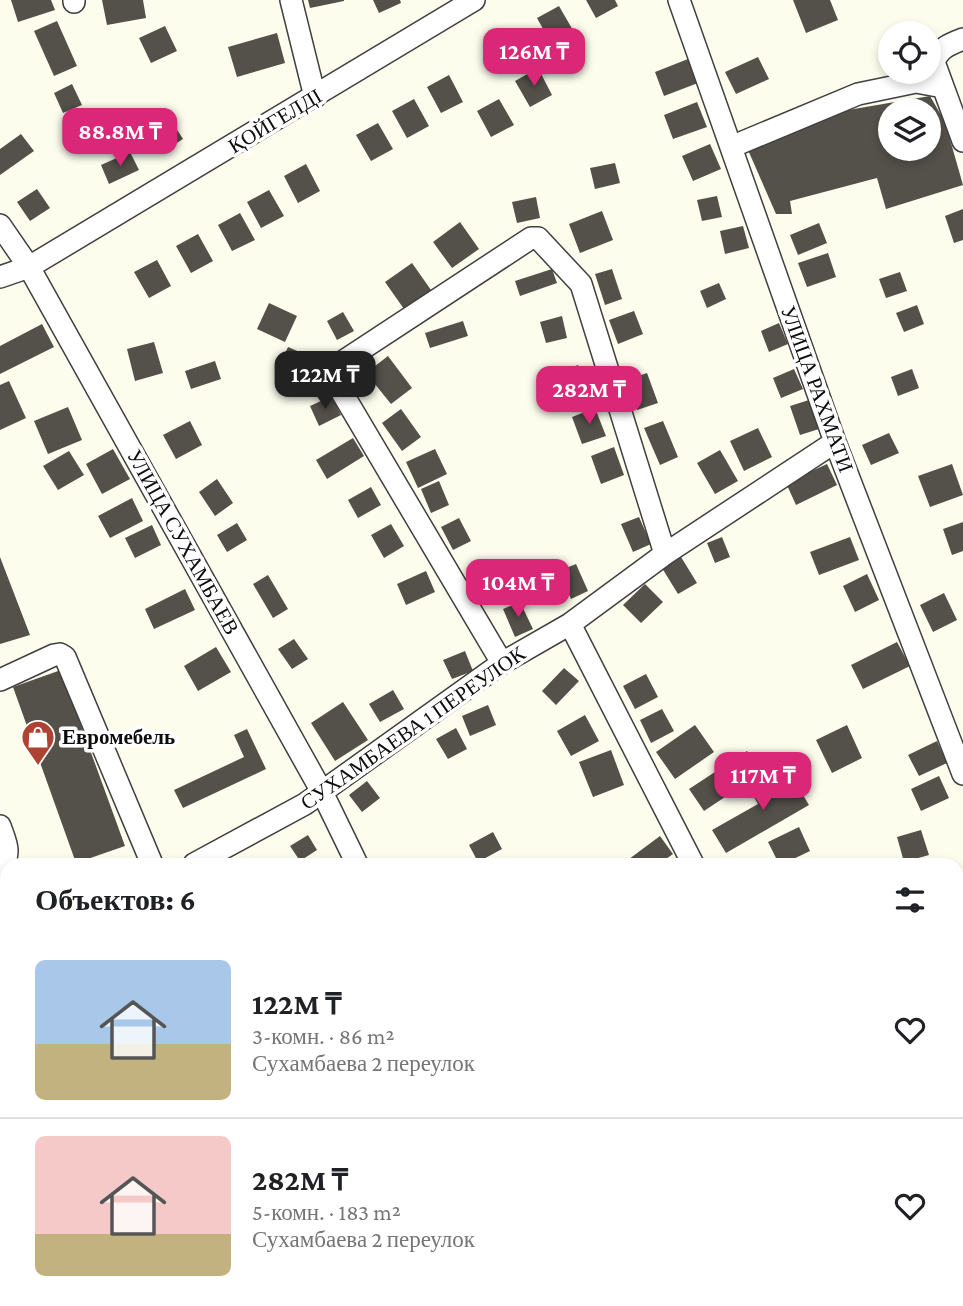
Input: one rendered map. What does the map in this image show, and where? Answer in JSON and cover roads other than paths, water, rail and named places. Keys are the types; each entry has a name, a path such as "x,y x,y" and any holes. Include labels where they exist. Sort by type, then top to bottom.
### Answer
{"street":[{"path":"292,0 315,97"},
{"name":"ҚОЙГЕЛДІ","path":"0,277 29,267 474,0"},
{"name":"УЛИЦА РАХМАТИ","path":"679,0 835,442 963,774"},
{"path":"963,39 946,46 936,54 934,62 963,141"},
{"path":"731,147 858,94 915,82 943,87"},
{"name":"УЛИЦА СУХАМБАЕВ","path":"0,225 29,267 322,792 354,858"},
{"path":"502,663 330,370 531,238 538,238 581,284 665,554"},
{"name":"СУХАМБАЕВА 1 ПЕРЕУЛОК","path":"205,858 305,804 502,663 570,624 665,554 835,442"},
{"path":"570,624 690,858"},
{"path":"0,680 54,655 61,654 65,657 149,858"},
{"path":"0,826 9,852 7,858"}],"place":[{"name":"Евромебель","path":"38,767"}]}
